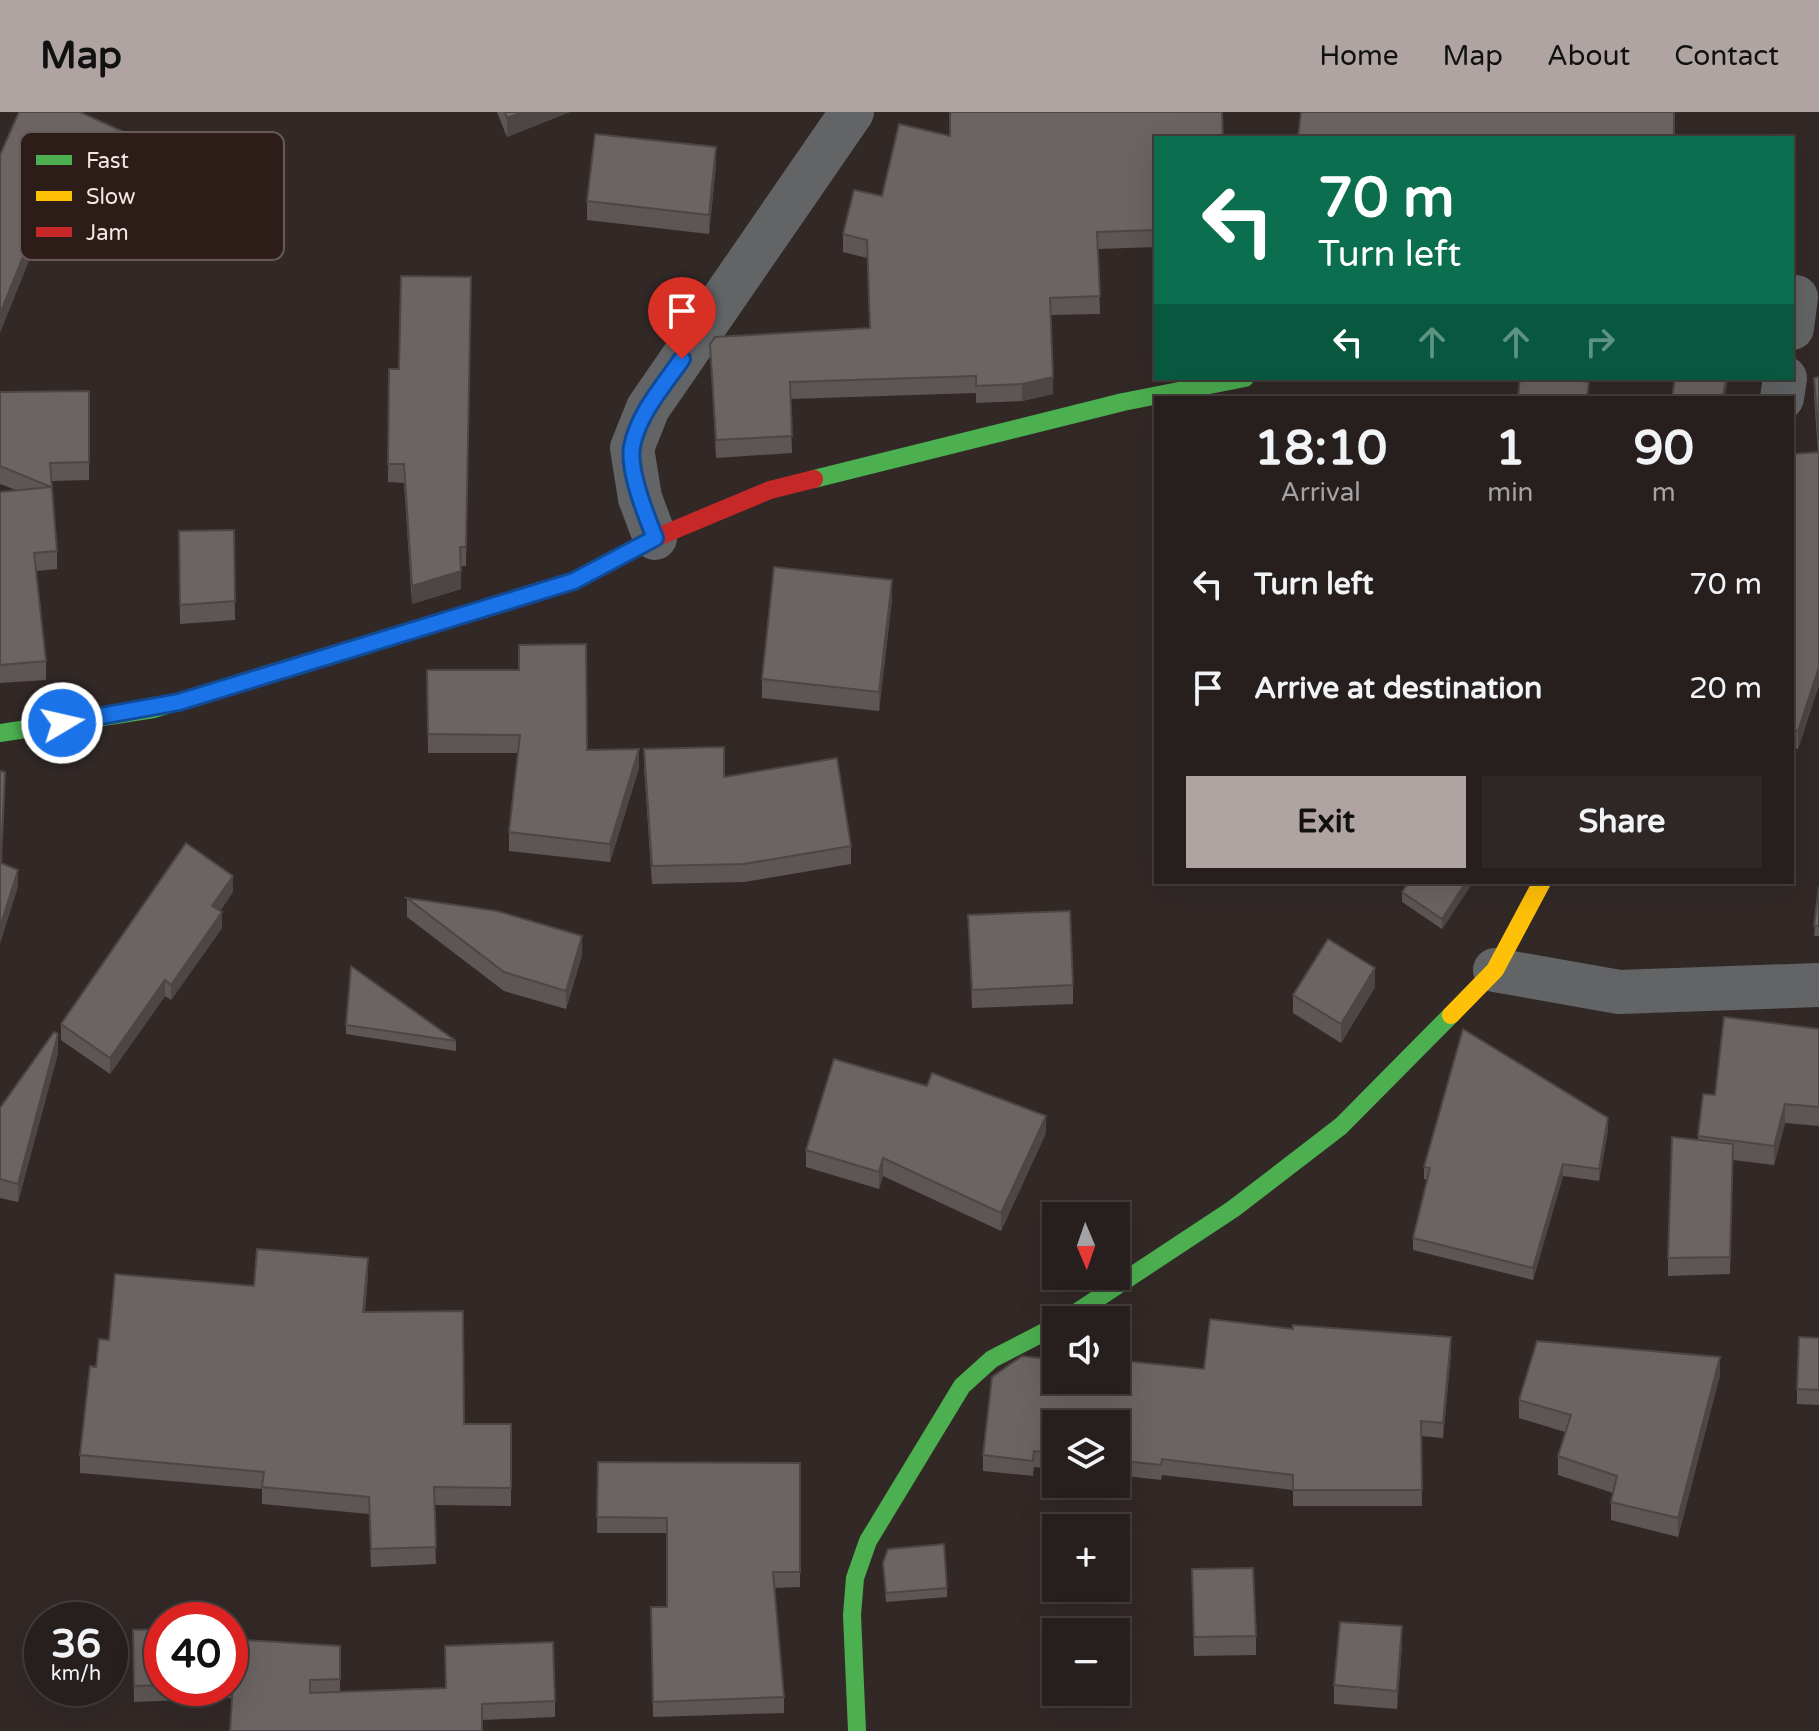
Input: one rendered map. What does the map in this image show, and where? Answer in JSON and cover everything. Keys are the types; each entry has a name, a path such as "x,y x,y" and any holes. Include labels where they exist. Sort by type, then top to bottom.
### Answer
{"street":[{"path":"655,538 640,498 632,448 648,408 852,112"},
{"path":"0,733 154,709 574,581 655,538 770,490 815,477 1123,402 1235,380"},
{"path":"1086,1306 1233,1209 1341,1126 1495,970 1541,884"},
{"path":"1495,970 1619,992 1819,985"},
{"path":"857,1731 852,1615 855,1578 868,1541 962,1386 992,1359 1042,1333"}],"building":[{"path":"19,112 80,112 124,132 20,132 22,260 0,314 0,155"},
{"path":"505,112 522,112 507,118"},
{"path":"950,112 1222,112 1223,136 1154,136 1154,230 1097,232 1100,296 1050,298 1053,377 1022,384 976,386 976,376 790,382 792,436 716,440 710,344 715,337 870,328 867,240 843,234 854,190 882,196 899,124 950,136"},
{"path":"1301,112 1674,112 1674,136 1298,136"},
{"path":"595,134 716,147 709,215 587,201"},
{"path":"401,276 471,277 466,547 460,547 461,571 412,586 404,464 388,464 389,369 399,369"},
{"path":"1819,377 1819,440 1814,378"},
{"path":"1520,380 1589,382 1587,396 1518,396"},
{"path":"1675,380 1726,380 1723,396 1672,396"},
{"path":"89,391 89,462 50,463 57,551 34,553 46,661 0,665 0,492 51,487 0,466 0,392"},
{"path":"1819,452 1819,667 1798,731 1794,730 1794,454"},
{"path":"234,530 235,601 180,605 179,531"},
{"path":"774,567 892,580 879,692 762,679"},
{"path":"586,644 587,750 639,749 610,844 509,832 520,735 428,734 427,670 519,670 519,645"},
{"path":"724,747 724,777 837,758 851,846 744,864 652,866 644,749"},
{"path":"0,771 5,772 1,863 18,870 0,927"},
{"path":"186,843 233,876 212,906 222,912 171,985 165,980 110,1058 61,1024"},
{"path":"1408,884 1465,884 1442,919 1402,892"},
{"path":"1819,886 1819,926 1814,926"},
{"path":"407,898 497,911 582,936 566,991 504,972"},
{"path":"1070,911 1073,985 972,990 968,915"},
{"path":"1328,939 1375,968 1341,1024 1293,995"},
{"path":"351,966 456,1041 346,1025"},
{"path":"1724,1017 1819,1029 1819,1107 1785,1104 1774,1146 1698,1136 1703,1094 1715,1095"},
{"path":"1463,1029 1608,1118 1599,1169 1563,1164 1533,1268 1413,1238 1430,1168 1424,1167"},
{"path":"54,1032 58,1034 18,1184 0,1179 0,1108"},
{"path":"834,1059 927,1086 932,1073 1046,1116 1001,1213 883,1158 879,1172 806,1150"},
{"path":"1672,1137 1733,1144 1730,1257 1668,1258"},
{"path":"257,1249 368,1258 363,1312 463,1311 464,1424 511,1424 511,1488 434,1487 436,1547 371,1549 369,1497 262,1487 264,1472 80,1455 90,1366 96,1367 99,1339 109,1340 115,1274 254,1286"},
{"path":"1210,1319 1293,1329 1293,1325 1451,1337 1443,1423 1421,1421 1422,1490 1293,1490 1293,1475 1162,1459 1161,1465 1130,1462 1130,1410 1042,1410 1042,1452 1034,1451 1033,1461 983,1455 992,1377 1022,1356 1042,1358 1042,1394 1130,1394 1130,1361 1204,1369"},
{"path":"1799,1337 1819,1338 1819,1390 1797,1389"},
{"path":"1537,1341 1720,1357 1678,1518 1611,1502 1617,1476 1558,1456 1571,1415 1519,1400"},
{"path":"598,1462 800,1463 800,1572 773,1572 784,1697 653,1702 651,1607 667,1607 667,1518 597,1517"},
{"path":"944,1544 947,1588 886,1593 883,1563 888,1549"},
{"path":"1253,1568 1256,1636 1194,1637 1192,1569"},
{"path":"1340,1622 1402,1626 1397,1691 1334,1685"},
{"path":"133,1630 144,1630 144,1686 134,1686"},
{"path":"248,1640 340,1646 340,1679 310,1680 310,1693 446,1688 445,1646 553,1642 555,1701 482,1704 482,1731 230,1731 232,1706 248,1706"}],"traffic: fast":[{"path":"814,479 1123,402 1235,380"},
{"path":"0,733 154,709 360,646"},
{"path":"1086,1306 1233,1209 1341,1126 1451,1015"},
{"path":"857,1731 852,1615 855,1578 868,1541 962,1386 992,1359 1042,1333"}],"traffic: slow":[{"path":"1451,1015 1495,970 1541,884"}],"traffic: jam":[{"path":"360,646 574,581 655,538 770,490 814,479"}],"route":[{"path":"62,723 154,709 574,581 655,538 640,498 632,448 648,408 682,359"}]}
